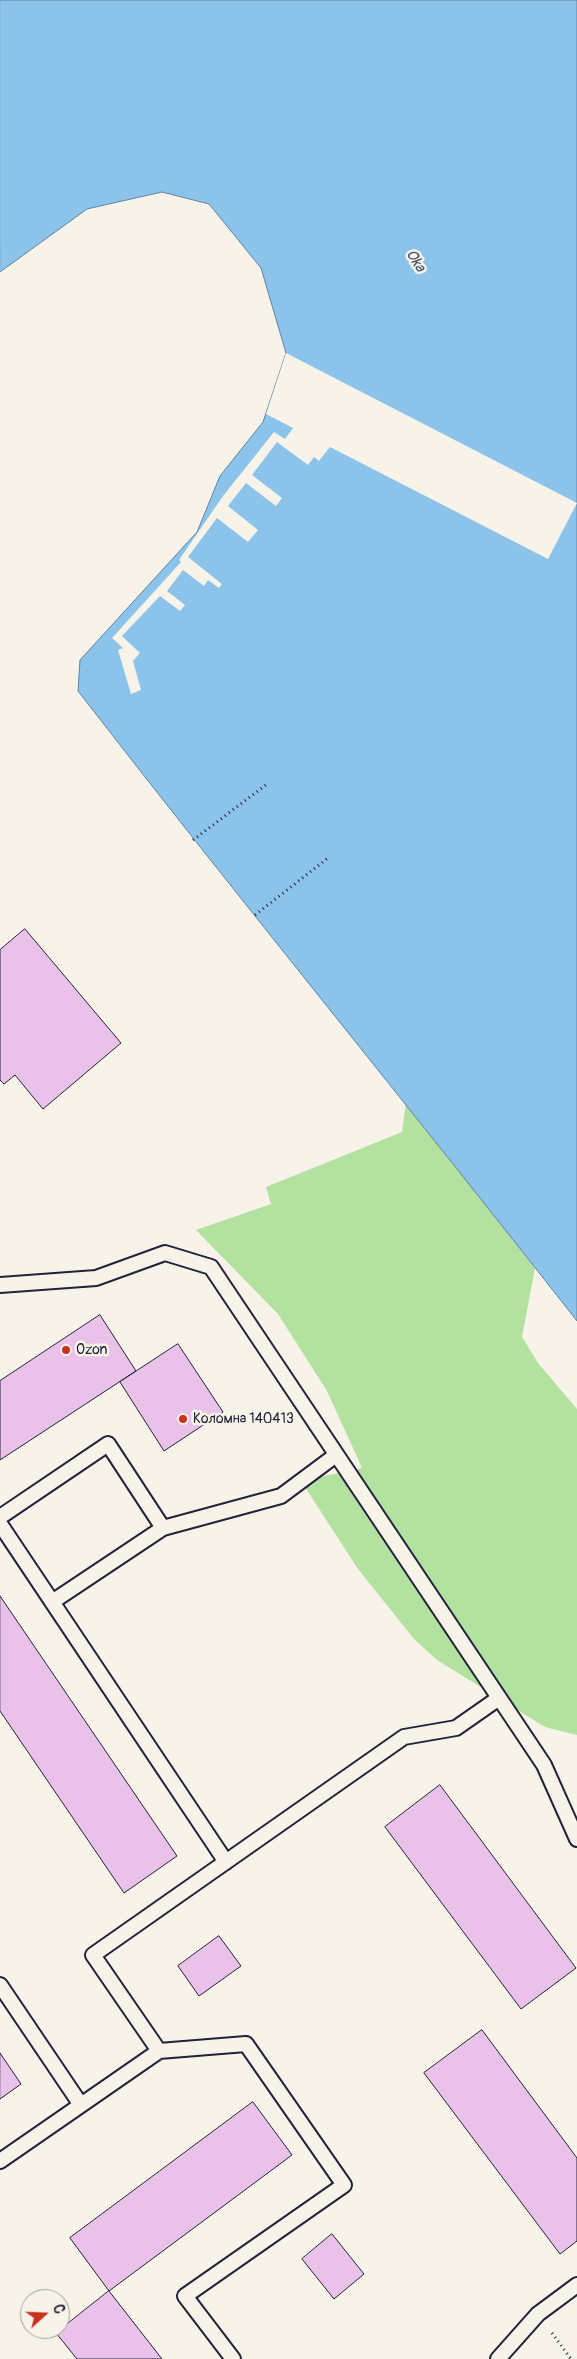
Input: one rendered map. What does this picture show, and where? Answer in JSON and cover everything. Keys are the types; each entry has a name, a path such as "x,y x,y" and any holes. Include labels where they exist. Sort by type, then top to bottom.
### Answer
{"lane":[{"path":"0,1285 96,1278 165,1253 211,1267 544,1765 577,1839"},
{"path":"0,1517 108,1444 163,1528"},
{"path":"52,1602 163,1528 281,1496 336,1455"},
{"path":"0,1524 226,1862"},
{"path":"159,2051 93,1955 404,1737 456,1728 499,1698"},
{"path":"0,1985 82,2105"},
{"path":"0,2161 159,2051 246,2044 344,2185 184,2296 233,2359"},
{"path":"498,2359 538,2314 577,2285"}],"path":[{"path":"193,840 266,785"},
{"path":"255,915 328,858"},
{"path":"538,2314 571,2359"}],"green space":[{"path":"406,1103 535,1268 522,1337 538,1363 577,1409 577,1735 545,1727 437,1660 414,1639 358,1569 301,1481 362,1468 327,1391 278,1314 196,1230 271,1204 266,1187 402,1132"}],"water":[{"name":"Oka","path":"0,0 577,0 577,1321 78,691 80,660 197,532 220,476 263,422 286,353 261,268 209,204 162,192 87,209 0,272"}],"pier":[{"path":"286,353 577,503 548,559 330,447 319,461 314,457 308,465 277,442 252,475 282,498 276,506 246,483 228,506 258,530 248,542 217,518 188,557 222,584 219,588 208,580 204,586 183,570 167,591 185,605 180,611 160,596 122,636 140,653 133,661 141,690 131,694 118,650 123,648 112,638 181,562 179,560 223,496 274,432 285,439 293,428 266,414"}],"building":[{"path":"25,929 121,1043 43,1109 15,1075 4,1084 0,1080 0,950"},
{"path":"100,1315 136,1371 0,1460 0,1381"},
{"path":"178,1344 223,1412 164,1451 120,1382"},
{"path":"0,1596 177,1856 124,1893 0,1711"},
{"path":"440,1785 576,1968 521,2009 385,1827"},
{"path":"219,1936 241,1966 199,1996 178,1966"},
{"path":"482,2030 577,2158 577,2241 560,2254 424,2073"},
{"path":"0,2053 21,2084 0,2099"},
{"path":"253,2102 292,2155 109,2291 70,2238"},
{"path":"332,2234 364,2274 334,2299 302,2259"},
{"path":"109,2291 162,2359 77,2359 61,2339 70,2339 70,2322"}],"place":[{"name":"Ozon","path":"66,1350"},
{"name":"Коломна 140413","path":"183,1419"}]}
